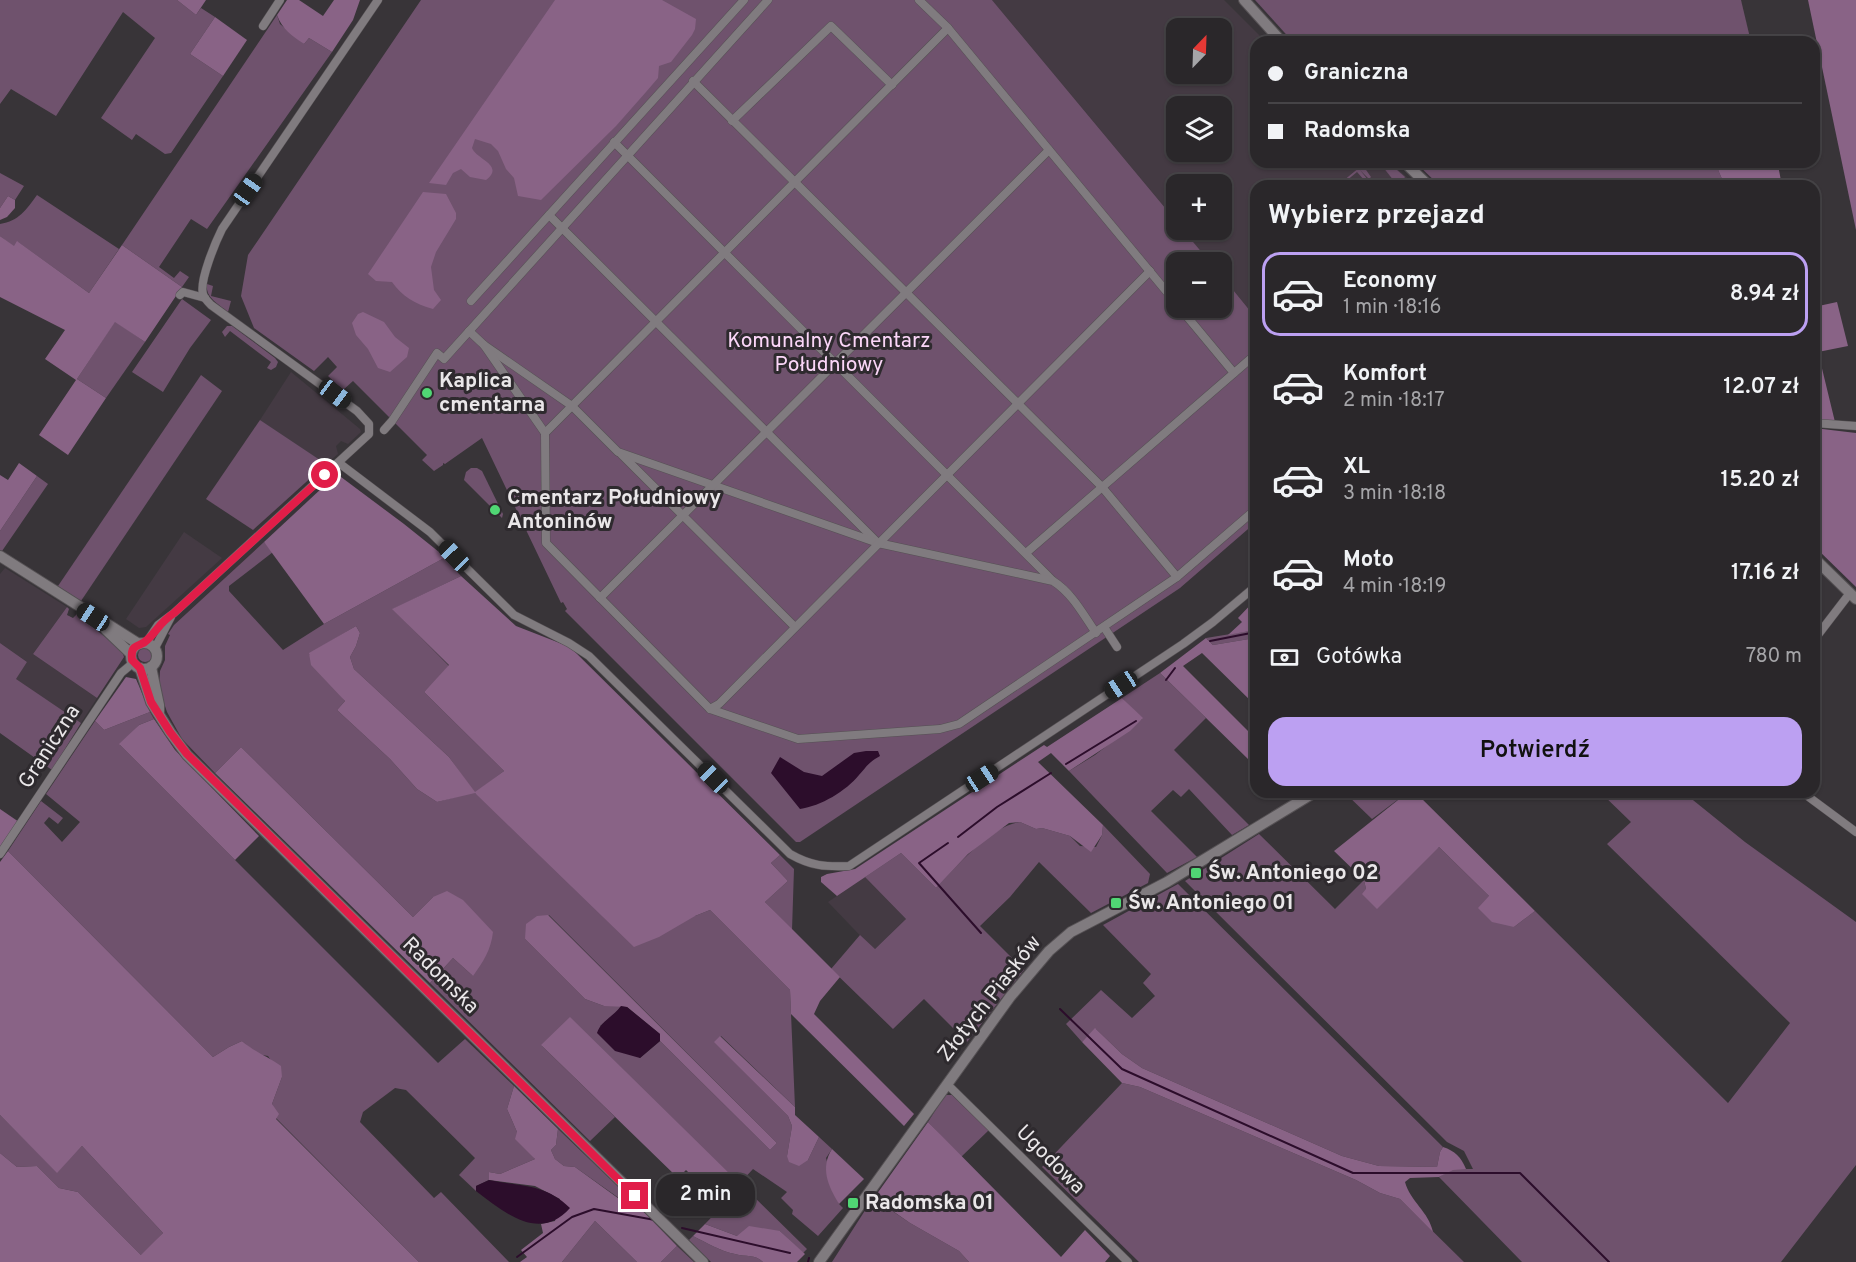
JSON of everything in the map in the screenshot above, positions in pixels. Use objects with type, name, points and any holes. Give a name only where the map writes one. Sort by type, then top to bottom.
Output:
[{"type":"street","points":[[263,26],[280,0]]},
{"type":"street","points":[[139,663],[134,648],[146,645],[174,613],[369,434],[369,424],[357,411],[211,306],[202,288],[213,247],[222,229],[378,0]]},
{"type":"street","points":[[471,301],[744,0]]},
{"type":"street","points":[[384,430],[437,353],[444,359],[768,0]]},
{"type":"street","points":[[919,0],[948,28],[1166,291]]},
{"type":"street","points":[[1245,0],[1277,36]]},
{"type":"street","points":[[732,121],[831,26],[892,85]]},
{"type":"street","points":[[545,433],[948,28]]},
{"type":"street","points":[[693,81],[1102,487],[1177,577]]},
{"type":"street","points":[[614,142],[1053,580],[1063,587],[1095,633]]},
{"type":"street","points":[[600,598],[715,486],[766,432],[1049,150]]},
{"type":"street","points":[[1410,168],[1423,180]]},
{"type":"street","points":[[549,215],[878,543]]},
{"type":"street","points":[[710,709],[719,704],[1150,271]]},
{"type":"street","points":[[180,295],[183,292],[205,298]]},
{"type":"street","points":[[1188,318],[1234,373]]},
{"type":"street","points":[[469,331],[484,345],[572,406],[795,627]]},
{"type":"street","points":[[484,345],[545,433],[546,543],[710,709],[798,739],[939,729],[959,724],[1177,577],[1250,514]]},
{"type":"street","points":[[1026,553],[1250,359]]},
{"type":"street","points":[[1820,423],[1856,426]]},
{"type":"street","points":[[618,452],[878,543],[1053,580]]},
{"type":"street","points":[[339,463],[430,532],[505,607],[530,624],[580,649],[599,664],[790,854],[802,861],[822,867],[849,866],[1183,644],[1250,591]]},
{"type":"street","points":[[1,559],[93,617],[146,645],[157,659],[139,663]]},
{"type":"street","points":[[1820,564],[1853,596],[1820,633]]},
{"type":"street","points":[[93,617],[139,663]]},
{"type":"street","points":[[1104,627],[1117,647]]},
{"type":"street","name":"Radomska","points":[[139,663],[159,705],[159,712],[170,732],[187,754],[703,1262]]},
{"type":"street","name":"Graniczna","points":[[0,854],[121,673],[139,663]]},
{"type":"street","name":"Złotych Piasków","points":[[819,1262],[1010,997],[1049,951],[1071,932],[1167,882],[1305,798]]},
{"type":"street","points":[[1810,798],[1856,832]]},
{"type":"street","name":"Ugodowa","points":[[948,1085],[1128,1262]]},
{"type":"shaded area","points":[[177,0],[206,0],[196,15]]},
{"type":"shaded area","points":[[287,0],[299,0],[323,16],[334,0],[360,0],[353,20],[332,52],[309,38],[304,44],[285,28],[277,15]]},
{"type":"shaded area","points":[[555,0],[662,0],[696,19],[695,29],[671,62],[659,66],[658,78],[616,126],[541,200],[518,196],[514,178],[506,169],[498,151],[491,144],[475,139],[472,148],[493,170],[486,180],[470,177],[461,169],[453,173],[446,185],[429,183]]},
{"type":"shaded area","points":[[992,0],[1224,0],[1260,36],[1250,36],[1250,168],[1396,168],[1410,180],[1250,180],[1250,311],[1232,289],[1232,252],[1202,252],[1191,240],[1232,240],[1232,174],[1166,174],[1166,209]]},
{"type":"shaded area","points":[[1808,0],[1856,0],[1856,230],[1820,58],[1820,36],[1816,36]]},
{"type":"shaded area","points":[[215,17],[247,40],[223,76],[190,54]]},
{"type":"shaded area","points":[[1717,168],[1779,168],[1781,180],[1722,180]]},
{"type":"shaded area","points":[[423,192],[446,194],[456,213],[456,219],[436,252],[431,267],[434,290],[441,300],[433,309],[410,299],[392,282],[376,281],[368,274]]},
{"type":"shaded area","points":[[8,196],[15,200],[15,208],[7,217],[0,220],[0,208]]},
{"type":"shaded area","points":[[0,236],[14,246],[17,241],[89,293],[122,245],[182,287],[145,342],[115,322],[77,379],[106,398],[68,455],[39,435],[76,380],[45,359],[65,330],[0,297]]},
{"type":"shaded area","points":[[1837,302],[1848,346],[1820,352],[1820,306]]},
{"type":"shaded area","points":[[363,312],[384,322],[395,337],[409,348],[407,357],[390,372],[378,368],[368,349],[356,335],[352,323],[358,314]]},
{"type":"shaded area","points":[[1820,360],[1835,422],[1820,421]]},
{"type":"shaded area","points":[[291,372],[360,429],[361,432],[348,444],[341,441],[336,446],[338,454],[326,464],[260,420]]},
{"type":"shaded area","points":[[1820,429],[1856,433],[1856,587],[1820,552]]},
{"type":"shaded area","points":[[19,463],[37,476],[0,531],[0,475],[8,480]]},
{"type":"shaded area","points":[[337,474],[404,524],[444,558],[324,624],[264,542]]},
{"type":"shaded area","points":[[184,532],[222,558],[146,627],[139,628],[126,619]]},
{"type":"shaded area","points":[[5,568],[67,607],[33,654],[97,698],[81,723],[15,679],[27,662],[0,643],[0,574]]},
{"type":"shaded area","points":[[461,576],[516,626],[570,647],[780,855],[771,863],[788,881],[765,902],[840,977],[820,1001],[814,1014],[914,1114],[904,1126],[791,1014],[790,990],[710,910],[659,937],[634,947],[475,793],[437,802],[417,789],[390,759],[337,710],[345,701],[311,665],[309,653],[356,626],[360,633],[350,657],[354,669],[449,757],[475,792],[504,771],[424,692],[449,665],[392,609]]},
{"type":"shaded area","points":[[1250,605],[1250,631],[1228,635],[1242,622],[1238,618]]},
{"type":"shaded area","points":[[1206,638],[1213,645],[1250,639],[1250,700],[1202,653],[1183,666],[1250,733],[1250,757],[1248,759],[1160,673]]},
{"type":"shaded area","points":[[126,677],[136,679],[150,712],[104,730],[95,721]]},
{"type":"shaded area","points":[[1122,698],[1143,718],[1130,731],[1069,771],[1051,753],[1038,762],[1103,825],[1102,835],[1091,852],[1070,836],[1042,828],[1036,829],[1020,822],[1009,823],[968,854],[936,888],[901,853],[837,896],[821,882],[821,877],[827,874],[855,869],[1044,745],[1047,747]]},
{"type":"shaded area","points":[[154,719],[175,750],[259,836],[235,860],[119,744],[139,725]]},
{"type":"shaded area","points":[[241,747],[413,917],[433,897],[447,891],[463,900],[493,932],[486,956],[473,976],[453,958],[430,983],[215,773]]},
{"type":"shaded area","points":[[878,751],[880,756],[870,762],[854,781],[840,792],[824,801],[800,809],[771,773],[780,757],[804,772],[822,776],[854,753]]},
{"type":"shaded area","points":[[1400,798],[1421,798],[1535,911],[1514,927],[1492,922],[1478,908],[1489,896],[1439,847],[1377,909],[1362,894],[1366,889],[1364,880],[1334,851]]},
{"type":"shaded area","points":[[0,809],[19,822],[0,850]]},
{"type":"shaded area","points":[[8,851],[213,1057],[242,1041],[281,1066],[282,1077],[272,1104],[279,1114],[276,1119],[419,1262],[0,1262],[0,1153],[17,1167],[37,1166],[59,1188],[78,1192],[141,1255],[163,1233],[82,1146],[57,1173],[0,1115],[0,862]]},
{"type":"shaded area","points":[[865,877],[906,919],[874,950],[828,902]]},
{"type":"shaded area","points":[[548,915],[777,1143],[770,1150],[660,1041],[660,1034],[627,1007],[604,1006],[585,999],[525,939],[526,924],[537,916]]},
{"type":"shaded area","points":[[621,1006],[627,1007],[660,1034],[660,1041],[640,1058],[615,1051],[597,1033],[601,1025]]},
{"type":"shaded area","points":[[570,1017],[736,1180],[724,1191],[730,1198],[723,1206],[686,1170],[678,1178],[541,1045]]},
{"type":"shaded area","points":[[1095,1028],[1122,1054],[1142,1068],[1342,1156],[1379,1166],[1437,1167],[1443,1147],[1457,1155],[1466,1169],[1453,1170],[1439,1177],[1410,1178],[1405,1182],[1407,1189],[1428,1218],[1433,1232],[1400,1199],[1380,1193],[1356,1180],[1140,1087],[1122,1083],[1082,1042]]},
{"type":"shaded area","points":[[720,1036],[795,1107],[795,1115],[819,1137],[808,1160],[799,1166],[789,1162],[787,1156],[792,1126],[788,1116],[714,1042]]},
{"type":"shaded area","points":[[514,1086],[558,1129],[556,1145],[551,1150],[555,1159],[564,1166],[575,1167],[622,1201],[634,1202],[677,1246],[661,1262],[637,1262],[595,1221],[562,1262],[520,1262],[527,1257],[521,1250],[543,1233],[541,1224],[555,1221],[560,1199],[535,1186],[489,1180],[489,1172],[500,1174],[535,1159],[515,1139],[517,1132],[507,1109]]},
{"type":"shaded area","points":[[928,1122],[1061,1257],[1085,1230],[1110,1256],[1105,1262],[969,1262],[959,1251],[910,1223],[874,1198]]},
{"type":"shaded area","points":[[832,1149],[864,1179],[839,1204],[826,1170],[828,1156]]},
{"type":"shaded area","points":[[489,1180],[542,1190],[570,1208],[558,1218],[546,1223],[534,1224],[522,1220],[510,1215],[476,1191],[476,1186]]},
{"type":"shaded area","points":[[705,1224],[737,1236],[749,1226],[780,1231],[805,1254],[797,1262],[763,1262],[754,1257],[729,1253],[693,1236]]},
{"type":"green space","points":[[0,0],[177,0],[196,15],[201,8],[215,17],[190,54],[223,76],[171,153],[165,154],[136,134],[132,140],[101,118],[155,38],[123,12],[56,116],[11,89],[0,104]]},
{"type":"green space","name":"Komunalny Cmentarz Południowy","points":[[421,0],[992,0],[1166,209],[1166,240],[1191,240],[1202,252],[1166,252],[1166,318],[1232,318],[1232,289],[1250,311],[1250,527],[1180,588],[800,842],[796,842],[565,611],[567,609],[563,602],[561,603],[482,438],[434,471],[422,460],[427,455],[353,381],[343,390],[328,376],[337,367],[328,357],[314,371],[254,328],[241,296],[248,255]]},
{"type":"green space","points":[[1255,0],[1741,0],[1750,36],[1288,36]]},
{"type":"green space","points":[[277,15],[280,24],[304,44],[309,38],[332,52],[207,229],[191,219],[159,267],[174,278],[180,271],[189,277],[182,287],[122,245]]},
{"type":"green space","points":[[1359,168],[1365,168],[1371,177],[1369,179],[1360,170],[1368,180],[1364,180],[1357,172],[1344,180]]},
{"type":"green space","points":[[1384,168],[1395,168],[1405,177],[1403,180],[1393,180]]},
{"type":"green space","points":[[1421,168],[1717,168],[1722,180],[1434,180]]},
{"type":"green space","points":[[0,173],[24,186],[15,200],[8,196],[0,208]]},
{"type":"green space","points":[[37,195],[119,249],[89,293],[18,242],[14,247],[0,236],[0,224],[17,217]]},
{"type":"green space","points":[[207,284],[213,286],[211,296],[231,301],[228,312],[210,297]]},
{"type":"green space","points":[[182,299],[211,320],[190,348],[163,392],[132,372]]},
{"type":"green space","points":[[115,321],[145,342],[106,398],[77,379]]},
{"type":"green space","points":[[227,326],[232,326],[275,358],[278,362],[276,367],[271,370],[267,368],[271,362],[230,331],[225,337],[222,332]]},
{"type":"green space","points":[[201,375],[222,391],[81,601],[58,586]]},
{"type":"green space","points":[[260,420],[326,464],[253,530],[206,499]]},
{"type":"green space","points":[[471,468],[482,471],[503,514],[502,518],[464,480],[466,472]]},
{"type":"green space","points":[[37,476],[48,484],[2,551],[0,550],[0,531]]},
{"type":"green space","points":[[264,542],[273,552],[229,586],[229,591],[283,650],[324,624],[444,558],[461,576],[393,609],[449,666],[424,692],[504,771],[475,793],[695,916],[710,910],[790,990],[795,1107],[721,1036],[715,1042],[788,1116],[792,1126],[787,1156],[808,1160],[819,1137],[832,1149],[826,1158],[839,1204],[843,1208],[818,1236],[792,1214],[793,1210],[781,1198],[787,1192],[753,1169],[740,1183],[807,1249],[803,1253],[780,1231],[737,1236],[705,1224],[730,1198],[724,1191],[736,1180],[541,1045],[615,1117],[590,1141],[430,983],[453,958],[473,976],[433,897],[413,917],[241,747],[215,773],[182,739],[167,712],[159,688],[160,671],[165,660],[165,646],[170,635],[168,634],[174,625]],"holes":[[[356,626],[360,633],[350,657],[354,669],[449,757],[474,792],[437,802],[417,789],[390,759],[337,710],[345,701],[309,654]],[[549,915],[777,1143],[770,1150],[660,1041],[640,1058],[600,1026],[621,1006],[604,1006],[585,999],[525,939]]]},
{"type":"green space","points":[[67,607],[69,609],[67,615],[73,618],[77,614],[122,651],[124,657],[97,698],[33,654]]},
{"type":"green space","points":[[1250,631],[1250,639],[1213,645],[1206,638]]},
{"type":"green space","points":[[0,643],[27,662],[16,679],[81,723],[52,770],[0,733]]},
{"type":"green space","points":[[145,648],[150,650],[152,655],[150,660],[145,662],[140,660],[138,655],[140,650]]},
{"type":"green space","points":[[1160,673],[1206,718],[1174,750],[1249,825],[1232,835],[1189,789],[1181,797],[1173,790],[1151,811],[1197,857],[1167,873],[1069,771],[1095,755],[1142,719],[1122,698]]},
{"type":"green space","points":[[150,712],[154,719],[139,725],[120,745],[438,1063],[465,1039],[514,1086],[507,1109],[517,1132],[535,1159],[500,1174],[489,1172],[489,1180],[476,1186],[476,1191],[459,1175],[475,1158],[406,1090],[395,1088],[363,1112],[360,1122],[434,1198],[441,1192],[509,1262],[419,1262],[276,1118],[272,1104],[282,1077],[268,1056],[257,1054],[242,1041],[213,1057],[8,851],[41,801],[63,818],[58,824],[49,817],[44,823],[62,842],[80,822],[46,794],[95,721],[104,730]]},
{"type":"green space","points":[[1350,798],[1400,798],[1372,819]]},
{"type":"green space","points":[[1606,798],[1690,798],[1745,842],[1856,922],[1856,1165],[1781,1262],[1522,1262],[1439,1177],[1453,1169],[1473,1169],[1464,1151],[1447,1142],[1185,881],[1259,834],[1335,909],[1364,880],[1366,889],[1439,847],[1489,896],[1514,927],[1535,911],[1728,1103],[1790,1023],[1607,844],[1631,822]]},
{"type":"green space","points":[[1020,822],[1036,829],[1042,828],[1070,836],[1080,846],[1096,847],[1102,835],[1103,825],[1150,874],[1148,883],[1091,913],[1039,862],[1010,897],[980,926],[1024,970],[967,1042],[924,999],[893,1029],[831,969],[860,935],[875,949],[906,919],[865,877],[901,853],[936,888],[986,839],[1009,825]]},
{"type":"green space","points":[[780,855],[794,869],[792,930],[765,902],[788,881],[771,863]]},
{"type":"green space","points":[[1178,884],[1443,1147],[1437,1167],[1379,1166],[1342,1156],[1142,1068],[1122,1054],[1096,1029],[1082,1042],[1066,1024],[1101,990],[1132,1018],[1155,996],[1143,983],[1151,974],[1103,925]]},
{"type":"green space","points":[[1122,1083],[1140,1087],[1356,1180],[1380,1193],[1400,1199],[1464,1262],[1139,1262],[1042,1167]]},
{"type":"green space","points":[[945,1095],[952,1095],[989,1130],[961,1157],[928,1122]]},
{"type":"green space","points":[[0,1115],[57,1172],[82,1146],[163,1233],[142,1256],[78,1192],[59,1188],[37,1166],[17,1167],[0,1153]]},
{"type":"green space","points":[[558,1129],[634,1202],[623,1201],[575,1167],[564,1166],[555,1159],[551,1150],[556,1145]]},
{"type":"green space","points":[[873,1198],[910,1223],[959,1251],[969,1262],[832,1262]]},
{"type":"green space","points":[[595,1221],[637,1262],[562,1262]]},
{"type":"green space","points":[[693,1236],[724,1251],[754,1257],[763,1262],[711,1262],[689,1240]]},
{"type":"green space","points":[[677,1246],[694,1262],[661,1262]]},
{"type":"waterway","points":[[1210,641],[1250,633]]},
{"type":"waterway","points":[[1166,680],[1175,668]]},
{"type":"waterway","points":[[1066,764],[1136,721]]},
{"type":"waterway","points":[[958,837],[997,807],[1051,773]]},
{"type":"waterway","points":[[948,843],[919,863],[981,933]]},
{"type":"waterway","points":[[1060,1009],[1122,1069],[1353,1173],[1520,1173],[1609,1262]]},
{"type":"waterway","points":[[517,1257],[572,1217],[594,1209],[655,1220]]},
{"type":"waterway","points":[[682,1228],[790,1253]]},
{"type":"waterway","points":[[808,1262],[809,1258]]},
{"type":"place","name":"Kaplica cmentarna","points":[[427,393]]},
{"type":"place","name":"Cmentarz Południowy Antoninów","points":[[495,510]]},
{"type":"place","name":"Św. Antoniego 02","points":[[1196,873]]},
{"type":"place","name":"Św. Antoniego 01","points":[[1116,903]]},
{"type":"place","name":"Radomska 01","points":[[853,1203]]},
{"type":"route","points":[[325,475],[174,613],[162,621],[146,643],[136,645],[132,651],[133,663],[140,668],[148,697],[187,754],[635,1196]]}]
